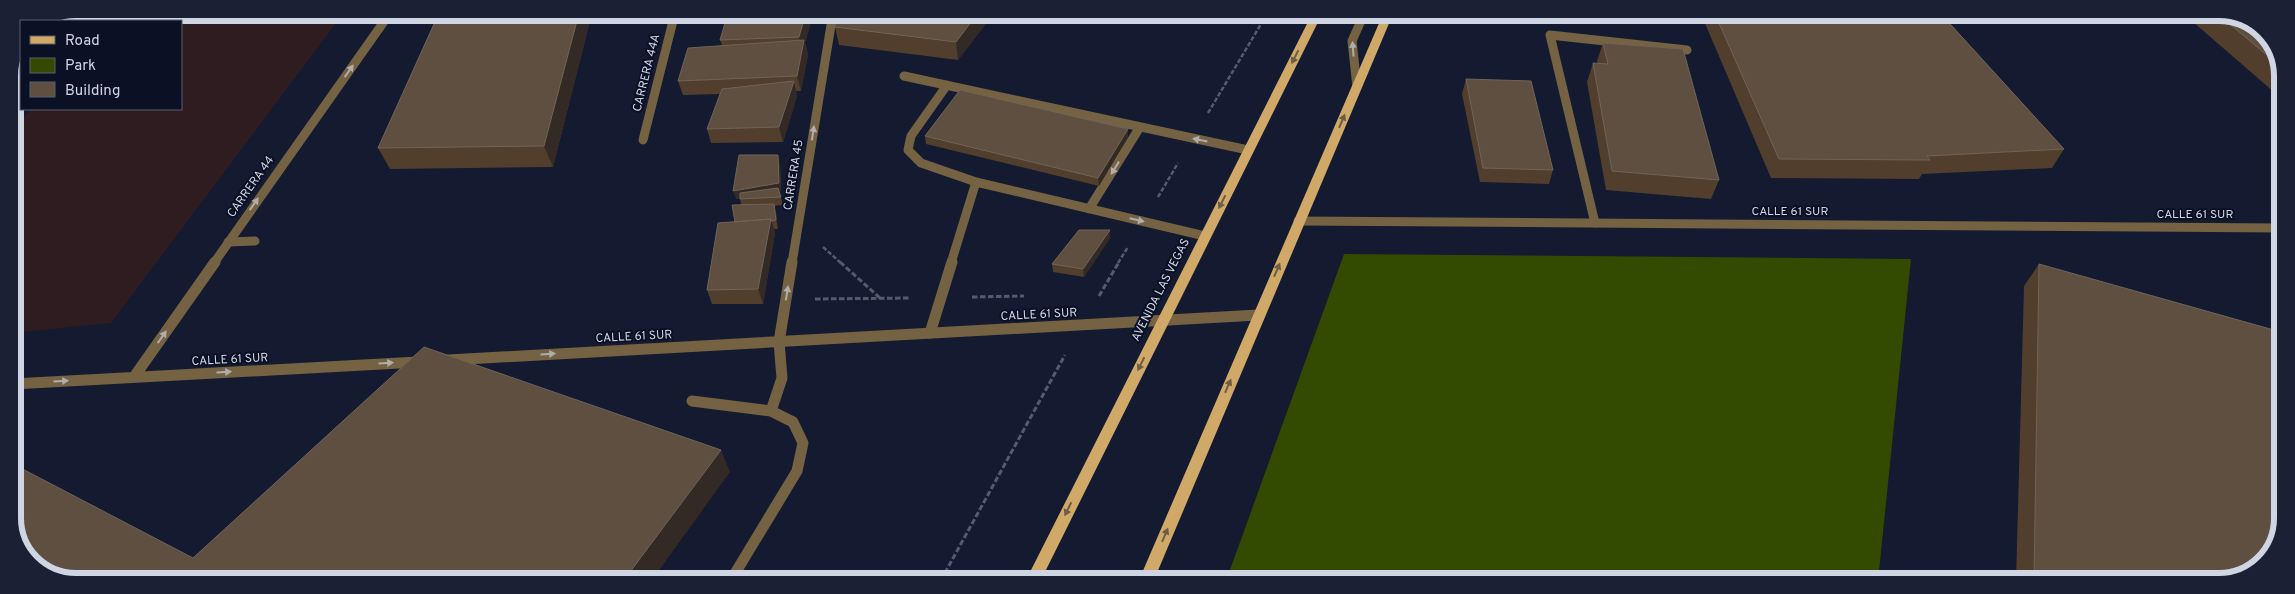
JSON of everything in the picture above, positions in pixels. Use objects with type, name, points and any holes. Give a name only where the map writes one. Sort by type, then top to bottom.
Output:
[{"type":"main road","name":"AVENIDA LAS VEGAS","points":[[1036,573],[1313,21]]},
{"type":"main road","points":[[1149,573],[1385,21]]},
{"type":"street","name":"CARRERA 44","points":[[134,377],[384,21]]},
{"type":"street","name":"CARRERA 44A","points":[[643,140],[673,21]]},
{"type":"street","name":"CARRERA 45","points":[[770,411],[782,378],[779,342],[832,21]]},
{"type":"street","points":[[1357,86],[1352,41],[1361,21]]},
{"type":"street","points":[[1595,223],[1550,35],[1687,50]]},
{"type":"street","points":[[904,76],[1248,150]]},
{"type":"street","points":[[947,85],[911,136],[908,150],[921,163],[976,182],[1205,236]]},
{"type":"street","points":[[1090,209],[1140,127]]},
{"type":"street","points":[[930,333],[976,182]]},
{"type":"street","name":"CALLE 61 SUR","points":[[1298,221],[2274,228]]},
{"type":"street","points":[[228,242],[255,241]]},
{"type":"street","name":"CALLE 61 SUR","points":[[21,384],[1258,315]]},
{"type":"street","points":[[692,401],[770,411],[793,422],[802,443],[797,471],[734,573]]},
{"type":"path","points":[[945,573],[1082,325],[1263,21]]},
{"type":"path","points":[[798,225],[880,298]]},
{"type":"shaded area","points":[[182,21],[338,21],[111,323],[21,332],[21,119],[31,110],[182,110]]},
{"type":"green space","points":[[1344,254],[1911,259],[1879,573],[1229,573]]},
{"type":"building","points":[[435,21],[577,21],[544,146],[378,148]]},
{"type":"building","points":[[726,21],[804,21],[799,37],[720,40]]},
{"type":"building","points":[[836,21],[972,21],[956,42],[835,27]]},
{"type":"building","points":[[1718,21],[1947,21],[2064,149],[1927,156],[1930,160],[1779,159]]},
{"type":"building","points":[[2227,22],[2236,24],[2252,33],[2260,40],[2271,58]]},
{"type":"building","points":[[804,40],[797,76],[678,81],[688,48]]},
{"type":"building","points":[[1603,43],[1683,49],[1719,180],[1612,171],[1593,63],[1608,64]]},
{"type":"building","points":[[1466,79],[1531,81],[1553,170],[1483,168]]},
{"type":"building","points":[[794,81],[779,127],[707,129],[722,89]]},
{"type":"building","points":[[960,90],[1128,129],[1098,178],[925,136]]},
{"type":"building","points":[[739,155],[778,155],[779,183],[733,191]]},
{"type":"building","points":[[778,188],[781,197],[740,199],[740,193]]},
{"type":"building","points":[[774,204],[776,220],[735,222],[732,205]]},
{"type":"building","points":[[771,219],[758,289],[707,290],[718,223]]},
{"type":"building","points":[[1079,230],[1110,230],[1083,269],[1052,264]]},
{"type":"building","points":[[2039,264],[2274,330],[2274,518],[2270,539],[2260,554],[2236,570],[2219,573],[2034,573]]},
{"type":"building","points":[[424,347],[721,450],[629,573],[66,572],[40,559],[25,539],[21,521],[21,468],[193,558]]}]
